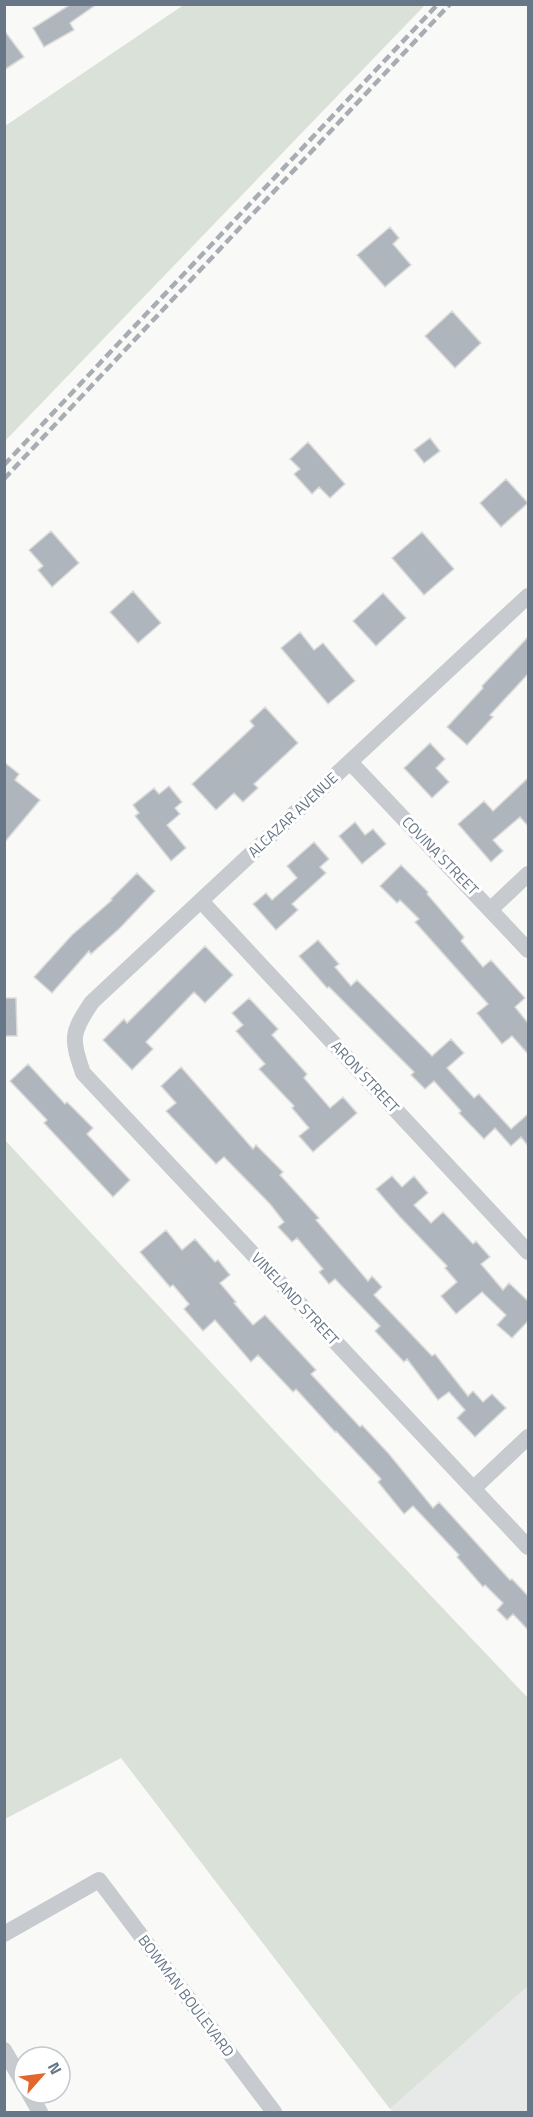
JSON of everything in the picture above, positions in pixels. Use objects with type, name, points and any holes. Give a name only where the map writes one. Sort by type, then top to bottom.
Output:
[{"type":"street","name":"ALCAZAR AVENUE","points":[[73,1044],[78,1021],[92,1002],[528,596]]},
{"type":"street","name":"COVINA STREET","points":[[350,762],[528,950]]},
{"type":"street","points":[[491,909],[528,874]]},
{"type":"street","name":"ARON STREET","points":[[201,901],[528,1252]]},
{"type":"street","name":"VINELAND STREET","points":[[73,1044],[83,1073],[528,1547]]},
{"type":"street","points":[[474,1488],[528,1437]]},
{"type":"street","name":"BOWMAN BOULEVARD","points":[[4,1934],[99,1880],[274,2112]]},
{"type":"street","points":[[4,2050],[12,2064]]},
{"type":"shaded area","points":[[185,4],[425,5],[5,441],[5,126]]},
{"type":"shaded area","points":[[4,1139],[283,1440],[528,1698],[528,1986],[390,2109],[121,1758],[5,1819]]},
{"type":"shaded area","points":[[528,1986],[528,2112],[393,2112],[390,2109]]},
{"type":"building","points":[[71,4],[97,4],[70,23],[74,30],[44,47],[33,28]]},
{"type":"building","points":[[4,30],[24,57],[4,70]]},
{"type":"building","points":[[390,227],[399,238],[393,244],[411,265],[385,287],[357,255]]},
{"type":"building","points":[[452,311],[481,343],[455,368],[425,336]]},
{"type":"building","points":[[430,438],[440,451],[424,463],[414,450]]},
{"type":"building","points":[[308,442],[345,484],[330,498],[319,487],[312,494],[294,474],[300,469],[290,459]]},
{"type":"building","points":[[506,479],[528,503],[501,527],[480,503]]},
{"type":"building","points":[[51,531],[79,563],[52,587],[38,570],[43,566],[29,550]]},
{"type":"building","points":[[422,532],[454,569],[424,595],[392,558]]},
{"type":"building","points":[[133,591],[161,623],[138,643],[110,612]]},
{"type":"building","points":[[383,593],[406,618],[376,646],[353,621]]},
{"type":"building","points":[[300,632],[314,650],[323,643],[355,681],[328,704],[281,648]]},
{"type":"building","points":[[528,637],[528,674],[490,715],[493,717],[467,745],[447,727]]},
{"type":"building","points":[[265,707],[298,743],[254,784],[258,788],[243,802],[234,793],[216,810],[192,784],[254,726],[250,721]]},
{"type":"building","points":[[430,743],[445,759],[436,768],[449,782],[432,798],[404,768]]},
{"type":"building","points":[[4,762],[19,774],[15,780],[40,800],[4,843]]},
{"type":"building","points":[[528,778],[528,826],[520,817],[493,840],[503,851],[491,862],[458,824],[484,801],[493,811]]},
{"type":"building","points":[[169,786],[182,802],[175,808],[180,814],[167,825],[186,848],[171,861],[135,816],[139,813],[133,805],[154,788],[159,794]]},
{"type":"building","points":[[355,822],[365,835],[373,829],[386,844],[362,864],[339,836]]},
{"type":"building","points":[[314,842],[329,859],[320,867],[326,873],[292,904],[298,910],[276,930],[253,904],[266,893],[272,900],[297,878],[287,866]]},
{"type":"building","points":[[401,865],[428,892],[427,894],[464,937],[461,941],[483,967],[491,960],[525,998],[515,1007],[528,1023],[528,1054],[512,1036],[502,1044],[477,1013],[488,1004],[415,922],[419,919],[400,900],[397,903],[380,886]]},
{"type":"building","points":[[137,873],[155,891],[120,928],[91,954],[89,951],[52,993],[34,977],[72,935],[112,900]]},
{"type":"building","points":[[318,940],[339,964],[335,967],[351,986],[357,980],[432,1056],[451,1039],[464,1053],[447,1068],[474,1098],[479,1094],[511,1129],[528,1114],[528,1146],[521,1137],[511,1146],[495,1128],[484,1139],[459,1113],[461,1111],[434,1081],[425,1089],[411,1075],[414,1072],[329,987],[327,988],[299,956]]},
{"type":"building","points":[[205,946],[233,975],[205,1003],[194,992],[146,1042],[153,1049],[132,1070],[103,1040],[124,1019],[127,1023]]},
{"type":"building","points":[[4,998],[16,998],[17,1036],[4,1036]]},
{"type":"building","points":[[249,998],[278,1029],[272,1035],[307,1074],[304,1078],[330,1108],[343,1097],[357,1113],[313,1152],[299,1136],[309,1128],[292,1108],[294,1106],[259,1069],[265,1064],[236,1031],[243,1025],[232,1013]]},
{"type":"building","points":[[28,1064],[65,1104],[67,1102],[93,1128],[87,1134],[130,1180],[113,1197],[44,1123],[47,1120],[10,1081]]},
{"type":"building","points":[[181,1067],[253,1149],[256,1145],[283,1172],[280,1175],[319,1218],[316,1220],[368,1281],[372,1276],[382,1287],[374,1295],[432,1356],[435,1354],[468,1396],[473,1391],[483,1402],[492,1394],[506,1408],[475,1437],[457,1418],[465,1410],[449,1392],[438,1400],[407,1359],[404,1362],[375,1331],[380,1326],[335,1279],[329,1284],[319,1272],[323,1269],[297,1238],[292,1242],[278,1227],[284,1222],[270,1204],[224,1157],[216,1164],[166,1111],[176,1103],[161,1086]]},
{"type":"building","points":[[392,1176],[402,1187],[414,1176],[428,1193],[414,1205],[431,1223],[443,1212],[473,1244],[476,1241],[490,1257],[481,1264],[503,1290],[509,1283],[528,1301],[528,1321],[512,1338],[497,1325],[506,1315],[482,1292],[456,1314],[441,1296],[457,1282],[445,1268],[447,1266],[376,1189]]},
{"type":"building","points":[[166,1230],[182,1250],[195,1239],[215,1262],[218,1260],[230,1275],[220,1283],[253,1325],[265,1315],[316,1370],[311,1374],[360,1427],[362,1425],[389,1454],[433,1508],[439,1502],[510,1580],[512,1579],[528,1596],[528,1630],[513,1614],[507,1620],[497,1610],[503,1603],[485,1585],[483,1587],[457,1557],[459,1555],[413,1506],[404,1514],[378,1482],[381,1479],[296,1389],[293,1392],[258,1355],[251,1362],[215,1320],[203,1331],[184,1309],[189,1304],[173,1285],[170,1287],[140,1252]]},
{"type":"railway","points":[[4,465],[438,4]]},
{"type":"railway","points":[[4,479],[450,4]]}]
